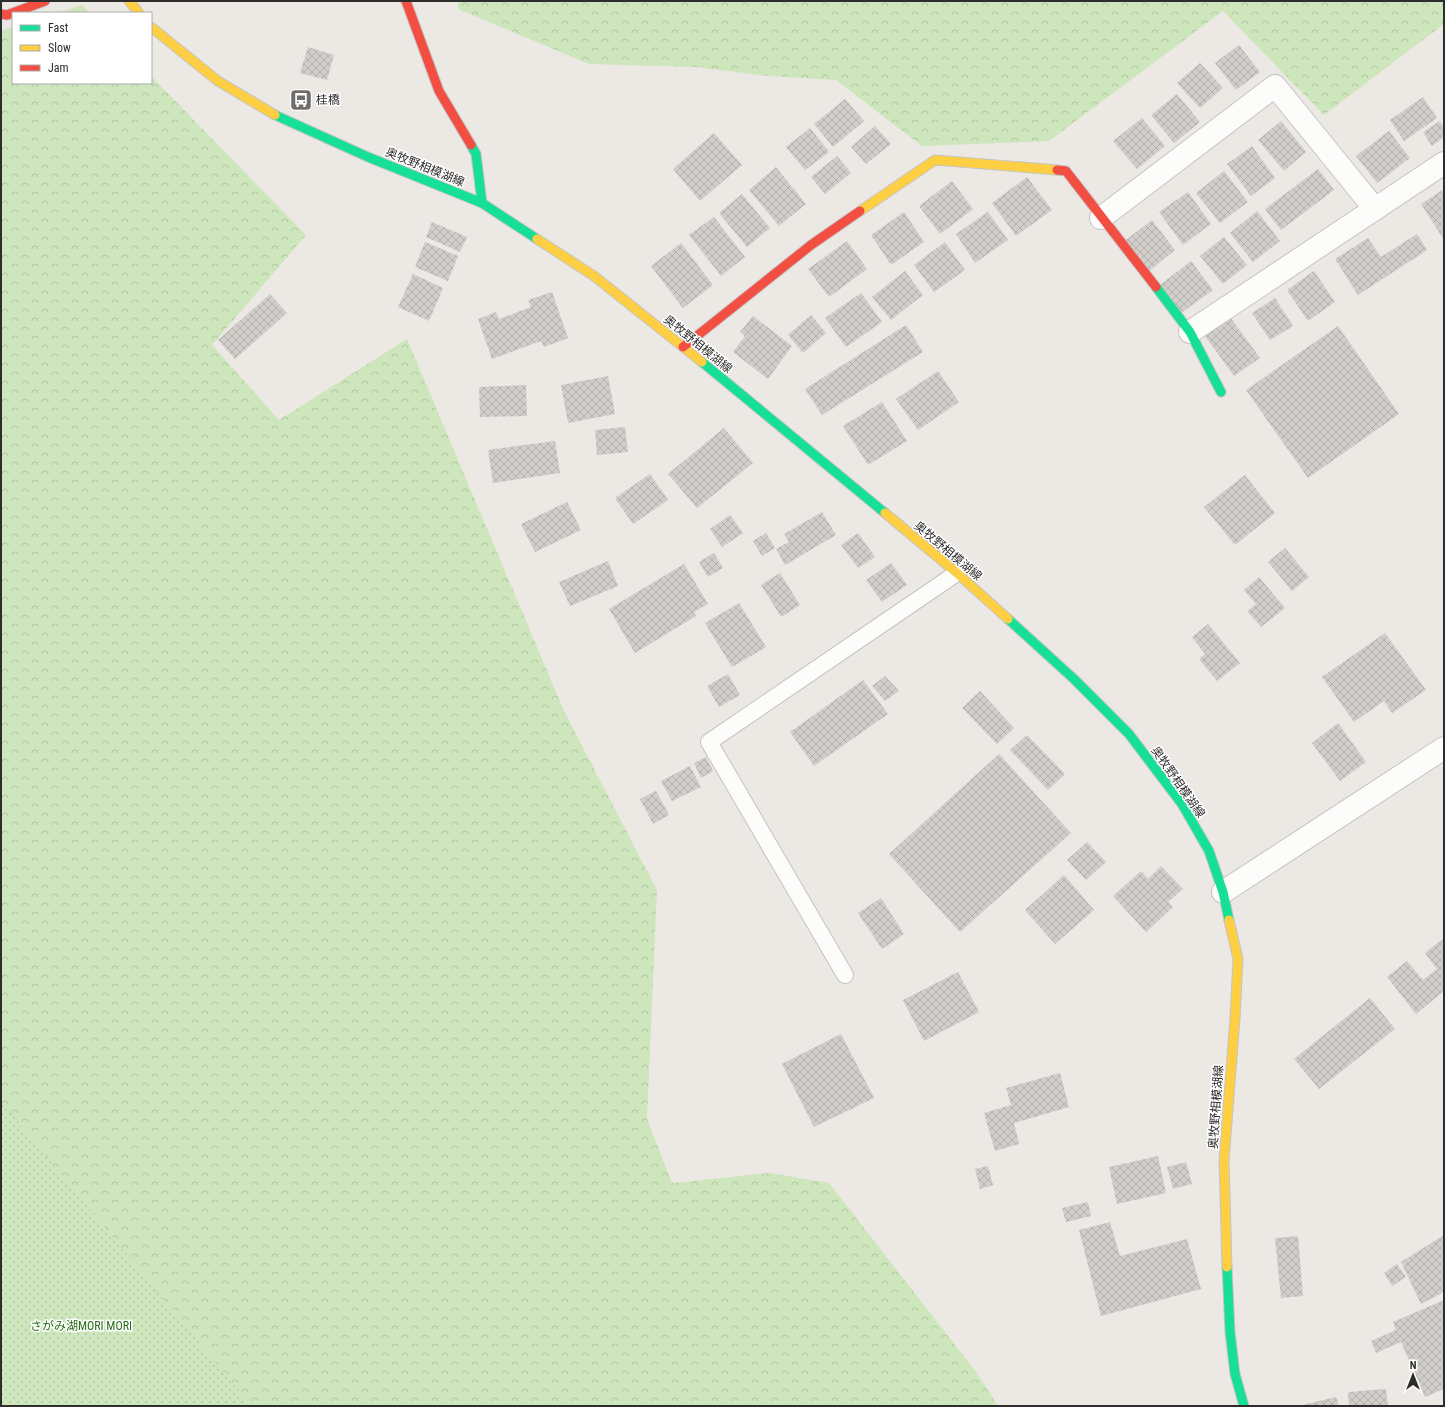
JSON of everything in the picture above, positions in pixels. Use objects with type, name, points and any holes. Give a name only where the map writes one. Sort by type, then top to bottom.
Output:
[{"type":"main road","points":[[15,12],[46,1]]},
{"type":"main road","points":[[129,1],[138,12]]},
{"type":"main road","points":[[406,1],[439,91],[476,154],[482,203]]},
{"type":"main road","points":[[1,14],[7,15],[12,13]]},
{"type":"main road","name":"奥牧野相模湖線","points":[[152,28],[218,81],[276,115],[368,157],[482,203],[594,276],[683,347],[957,573],[1074,679],[1128,734],[1182,804],[1209,851],[1223,892],[1238,959],[1224,1160],[1227,1293],[1230,1332],[1235,1374],[1244,1406]]},
{"type":"main road","points":[[683,347],[812,245],[935,160],[1066,172],[1190,332],[1222,392]]},
{"type":"street","points":[[1101,218],[1275,86],[1375,209]]},
{"type":"street","points":[[1190,332],[1444,163]]},
{"type":"street","points":[[1223,892],[1444,748]]},
{"type":"lane","points":[[845,975],[709,742],[957,573]]},
{"type":"green space","points":[[458,1],[1444,1],[1444,24],[1324,115],[1223,11],[1049,141],[922,146],[836,80],[768,76],[696,67],[589,64],[458,9]]},
{"type":"green space","points":[[82,5],[88,12],[60,12]]},
{"type":"green space","points":[[12,27],[12,84],[152,84],[152,77],[306,235],[212,345],[279,420],[407,339],[564,711],[657,890],[647,1119],[672,1183],[770,1173],[829,1183],[977,1373],[998,1406],[1,1406],[1,31]]},
{"type":"green space","name":"さがみ湖MORI MORI","points":[[1,1101],[251,1406],[1,1406]]},
{"type":"building","points":[[1239,45],[1260,72],[1236,90],[1215,63]]},
{"type":"building","points":[[308,47],[334,55],[327,80],[300,73]]},
{"type":"building","points":[[1200,63],[1223,88],[1200,108],[1177,83]]},
{"type":"building","points":[[1177,94],[1200,122],[1174,143],[1151,115]]},
{"type":"building","points":[[1423,97],[1437,118],[1404,141],[1390,120]]},
{"type":"building","points":[[845,99],[864,121],[833,147],[814,124]]},
{"type":"building","points":[[1142,118],[1165,146],[1137,169],[1113,141]]},
{"type":"building","points":[[1281,121],[1306,152],[1284,171],[1258,140]]},
{"type":"building","points":[[1440,121],[1444,128],[1444,137],[1432,146],[1423,132]]},
{"type":"building","points":[[875,126],[891,144],[866,164],[851,147]]},
{"type":"building","points":[[810,128],[829,152],[805,170],[786,147]]},
{"type":"building","points":[[1389,131],[1410,158],[1377,183],[1356,156]]},
{"type":"building","points":[[714,133],[742,165],[700,201],[673,169]]},
{"type":"building","points":[[1252,146],[1275,178],[1251,196],[1227,164]]},
{"type":"building","points":[[837,156],[851,173],[825,194],[811,177]]},
{"type":"building","points":[[776,167],[806,204],[779,226],[749,190]]},
{"type":"building","points":[[1318,169],[1334,190],[1281,230],[1265,209]]},
{"type":"building","points":[[1224,171],[1248,202],[1220,223],[1196,193]]},
{"type":"building","points":[[1027,177],[1052,210],[1016,236],[992,203]]},
{"type":"building","points":[[952,181],[973,209],[940,234],[919,206]]},
{"type":"building","points":[[1444,189],[1444,240],[1421,204]]},
{"type":"building","points":[[1188,192],[1211,224],[1183,245],[1159,212]]},
{"type":"building","points":[[742,194],[770,228],[747,247],[719,213]]},
{"type":"building","points":[[1257,211],[1280,241],[1253,262],[1230,233]]},
{"type":"building","points":[[904,212],[924,242],[891,265],[871,235]]},
{"type":"building","points":[[988,212],[1008,240],[975,263],[956,234]]},
{"type":"building","points":[[714,217],[745,257],[721,276],[689,235]]},
{"type":"building","points":[[1152,220],[1175,250],[1148,272],[1123,242]]},
{"type":"building","points":[[432,222],[467,237],[460,252],[426,237]]},
{"type":"building","points":[[1417,234],[1427,250],[1358,295],[1335,259],[1368,238],[1381,257]]},
{"type":"building","points":[[1224,237],[1247,265],[1223,284],[1200,256]]},
{"type":"building","points":[[847,241],[867,269],[829,297],[808,269]]},
{"type":"building","points":[[425,242],[458,256],[448,281],[415,267]]},
{"type":"building","points":[[945,242],[965,270],[934,292],[914,265]]},
{"type":"building","points":[[681,243],[713,285],[683,308],[651,266]]},
{"type":"building","points":[[1191,261],[1213,290],[1181,313],[1160,285]]},
{"type":"building","points":[[905,271],[923,295],[891,320],[872,297]]},
{"type":"building","points":[[1314,271],[1335,302],[1308,321],[1287,290]]},
{"type":"building","points":[[413,274],[443,288],[429,321],[398,307]]},
{"type":"building","points":[[552,292],[568,338],[544,347],[541,341],[492,359],[478,319],[496,312],[499,319],[531,307],[528,300]]},
{"type":"building","points":[[861,293],[882,322],[846,347],[825,318]]},
{"type":"building","points":[[270,294],[287,313],[235,359],[218,340]]},
{"type":"building","points":[[1275,298],[1293,326],[1270,340],[1252,313]]},
{"type":"building","points":[[811,315],[826,333],[803,353],[788,335]]},
{"type":"building","points":[[753,316],[792,346],[768,379],[733,352],[745,336],[740,332]]},
{"type":"building","points":[[1230,317],[1260,358],[1234,376],[1205,336]]},
{"type":"building","points":[[906,325],[923,352],[822,415],[805,389]]},
{"type":"building","points":[[1338,326],[1399,414],[1308,478],[1246,390]]},
{"type":"building","points":[[938,371],[959,402],[918,430],[896,399]]},
{"type":"building","points":[[608,376],[615,414],[568,423],[561,385]]},
{"type":"building","points":[[526,385],[527,416],[480,417],[479,387]]},
{"type":"building","points":[[882,402],[907,441],[868,465],[843,426]]},
{"type":"building","points":[[625,427],[628,452],[597,455],[595,430]]},
{"type":"building","points":[[724,428],[753,463],[697,508],[668,474]]},
{"type":"building","points":[[555,441],[560,473],[493,483],[488,450]]},
{"type":"building","points":[[650,474],[668,500],[633,524],[615,498]]},
{"type":"building","points":[[1245,475],[1275,513],[1235,545],[1204,507]]},
{"type":"building","points":[[567,502],[581,530],[535,552],[521,524]]},
{"type":"building","points":[[822,512],[836,535],[785,565],[776,549],[789,542],[784,534]]},
{"type":"building","points":[[730,515],[743,533],[722,547],[710,529]]},
{"type":"building","points":[[766,533],[775,548],[762,556],[753,541]]},
{"type":"building","points":[[858,533],[875,557],[858,568],[841,545]]},
{"type":"building","points":[[1285,548],[1309,577],[1292,591],[1268,562]]},
{"type":"building","points":[[714,553],[723,568],[708,577],[699,562]]},
{"type":"building","points":[[608,561],[618,586],[570,606],[559,582]]},
{"type":"building","points":[[891,563],[907,585],[882,602],[866,580]]},
{"type":"building","points":[[684,564],[708,604],[694,612],[696,616],[635,653],[609,609]]},
{"type":"building","points":[[780,573],[800,605],[781,617],[761,585]]},
{"type":"building","points":[[1259,577],[1285,608],[1261,627],[1247,611],[1256,604],[1244,590]]},
{"type":"building","points":[[739,603],[766,647],[732,667],[705,623]]},
{"type":"building","points":[[1208,624],[1240,663],[1217,681],[1199,659],[1205,654],[1192,637]]},
{"type":"building","points":[[1385,633],[1426,690],[1392,713],[1384,701],[1354,722],[1322,677]]},
{"type":"building","points":[[728,674],[740,695],[719,707],[707,686]]},
{"type":"building","points":[[885,676],[899,691],[885,701],[872,686]]},
{"type":"building","points":[[863,680],[888,714],[814,766],[790,732]]},
{"type":"building","points":[[980,691],[1014,728],[997,744],[962,708]]},
{"type":"building","points":[[1338,723],[1366,762],[1340,781],[1312,743]]},
{"type":"building","points":[[1027,735],[1065,774],[1048,790],[1010,750]]},
{"type":"building","points":[[999,754],[1071,833],[960,932],[889,854]]},
{"type":"building","points":[[706,757],[713,771],[701,778],[694,763]]},
{"type":"building","points":[[690,766],[701,787],[672,801],[661,781]]},
{"type":"building","points":[[656,791],[669,815],[653,824],[640,799]]},
{"type":"building","points":[[1087,842],[1106,862],[1086,880],[1067,860]]},
{"type":"building","points":[[1161,866],[1183,889],[1168,902],[1173,907],[1146,932],[1113,896],[1141,871],[1148,879]]},
{"type":"building","points":[[1064,875],[1094,910],[1055,944],[1025,910]]},
{"type":"building","points":[[881,898],[904,934],[882,949],[858,913]]},
{"type":"building","points":[[1444,938],[1444,991],[1416,1014],[1387,977],[1407,961],[1423,980],[1437,969],[1425,953]]},
{"type":"building","points":[[958,972],[979,1012],[924,1041],[903,1000]]},
{"type":"building","points":[[1370,998],[1395,1029],[1319,1089],[1294,1059]]},
{"type":"building","points":[[841,1034],[874,1098],[814,1127],[782,1064]]},
{"type":"building","points":[[1060,1073],[1069,1107],[1014,1123],[1019,1144],[995,1151],[984,1113],[1011,1105],[1006,1088]]},
{"type":"building","points":[[1158,1156],[1166,1193],[1117,1204],[1109,1167]]},
{"type":"building","points":[[1186,1162],[1192,1184],[1173,1189],[1167,1167]]},
{"type":"building","points":[[988,1166],[993,1185],[980,1189],[975,1169]]},
{"type":"building","points":[[1088,1202],[1091,1216],[1066,1222],[1062,1208]]},
{"type":"building","points":[[1110,1222],[1120,1256],[1187,1239],[1201,1289],[1101,1316],[1079,1230]]},
{"type":"building","points":[[1444,1235],[1444,1292],[1421,1304],[1401,1262]]},
{"type":"building","points":[[1298,1236],[1303,1296],[1281,1298],[1275,1238]]},
{"type":"building","points":[[1397,1264],[1406,1277],[1392,1286],[1384,1273]]},
{"type":"building","points":[[1444,1300],[1444,1389],[1425,1397],[1401,1342],[1376,1353],[1371,1341],[1396,1330],[1393,1322]]},
{"type":"building","points":[[1386,1389],[1388,1406],[1349,1406],[1348,1392]]},
{"type":"building","points":[[1336,1397],[1339,1406],[1302,1406],[1302,1405]]},
{"type":"traffic: fast","points":[[275,115],[368,157],[482,203],[537,239]]},
{"type":"traffic: fast","points":[[471,145],[476,154],[482,203]]},
{"type":"traffic: fast","points":[[1156,287],[1190,332],[1221,392]]},
{"type":"traffic: fast","points":[[702,362],[885,513]]},
{"type":"traffic: fast","points":[[1008,619],[1074,679],[1129,734],[1182,804],[1209,851],[1223,892],[1229,920]]},
{"type":"traffic: fast","points":[[1227,1267],[1230,1332],[1235,1374],[1244,1406]]},
{"type":"traffic: slow","points":[[129,1],[138,12]]},
{"type":"traffic: slow","points":[[152,28],[218,81],[275,115]]},
{"type":"traffic: slow","points":[[860,211],[935,160],[1057,170]]},
{"type":"traffic: slow","points":[[537,239],[594,276],[702,362]]},
{"type":"traffic: slow","points":[[885,513],[957,573],[1008,619]]},
{"type":"traffic: slow","points":[[1227,1267],[1224,1160],[1238,959],[1229,920]]},
{"type":"traffic: jam","points":[[15,12],[45,1]]},
{"type":"traffic: jam","points":[[406,1],[439,91],[471,145]]},
{"type":"traffic: jam","points":[[1,14],[7,15],[12,13]]},
{"type":"traffic: jam","points":[[1057,170],[1066,171],[1156,287]]},
{"type":"traffic: jam","points":[[683,347],[811,245],[860,211]]},
{"type":"place","name":"桂橋","points":[[301,100]]}]
